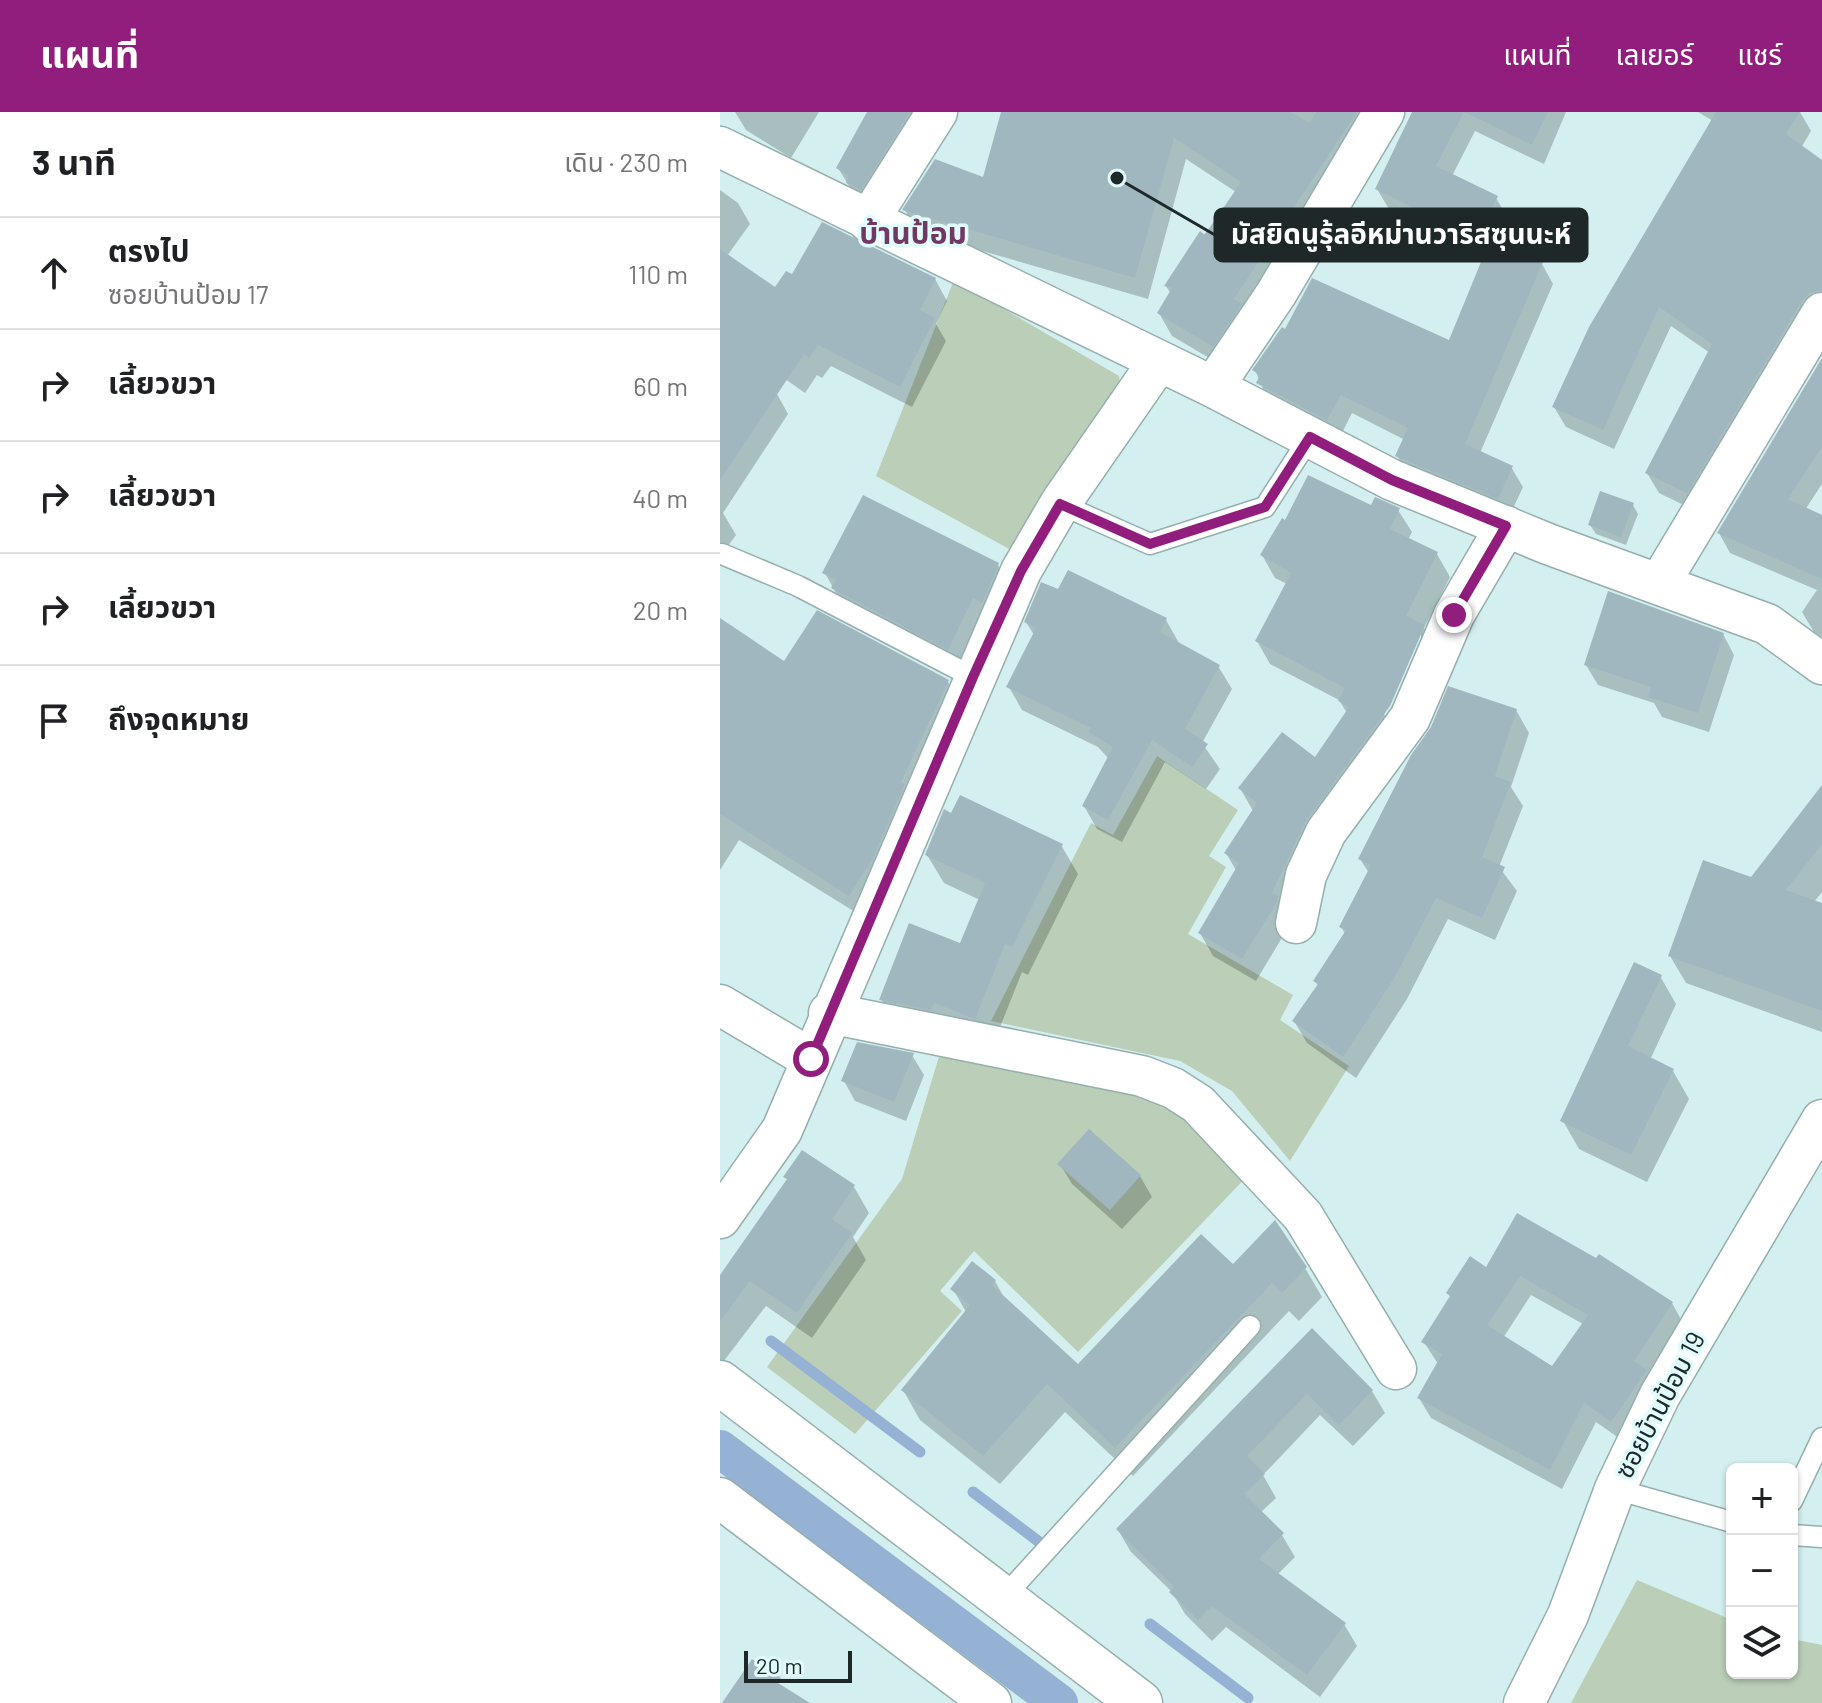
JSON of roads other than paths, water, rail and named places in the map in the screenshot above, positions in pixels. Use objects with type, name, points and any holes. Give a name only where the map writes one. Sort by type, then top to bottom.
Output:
[{"type":"main road","points":[[720,1383],[1140,1703]]},
{"type":"street","points":[[868,221],[937,112]]},
{"type":"street","points":[[1213,387],[1276,294],[1384,112]]},
{"type":"street","points":[[720,147],[1213,387],[1392,480],[1767,624],[1822,664]]},
{"type":"street","points":[[1659,584],[1822,313]]},
{"type":"street","points":[[720,1218],[782,1130],[829,1013],[1021,571],[1060,504],[1159,361]]},
{"type":"street","points":[[1296,923],[1306,875],[1326,832],[1410,718],[1454,615],[1506,526]]},
{"type":"street","points":[[720,1005],[811,1059]]},
{"type":"street","points":[[829,1013],[1142,1076],[1173,1088],[1198,1104],[1303,1216],[1396,1369]]},
{"type":"street","name":"ซอยบ้านป้อม 19","points":[[1524,1703],[1568,1615],[1615,1489],[1660,1395],[1822,1120]]},
{"type":"street","points":[[720,1498],[991,1703]]},
{"type":"lane","points":[[1060,504],[1150,544],[1265,507],[1310,437]]},
{"type":"lane","points":[[722,554],[798,586],[973,677]]},
{"type":"lane","points":[[1002,1599],[1250,1326]]},
{"type":"lane","points":[[1798,1488],[1822,1438]]},
{"type":"lane","points":[[1615,1489],[1726,1520]]},
{"type":"lane","points":[[1798,1535],[1822,1537]]},
{"type":"waterway","points":[[771,1341],[920,1452]]},
{"type":"waterway","points":[[720,1449],[1059,1703]]},
{"type":"waterway","points":[[973,1492],[1038,1541]]},
{"type":"waterway","points":[[1150,1624],[1248,1698]]},
{"type":"place","name":"มัสยิดนูรุ้ลอีหม่านวาริสซุนนะห์","points":[[1117,178]]},
{"type":"district","name":"บ้านป้อม","points":[[913,234]]}]
